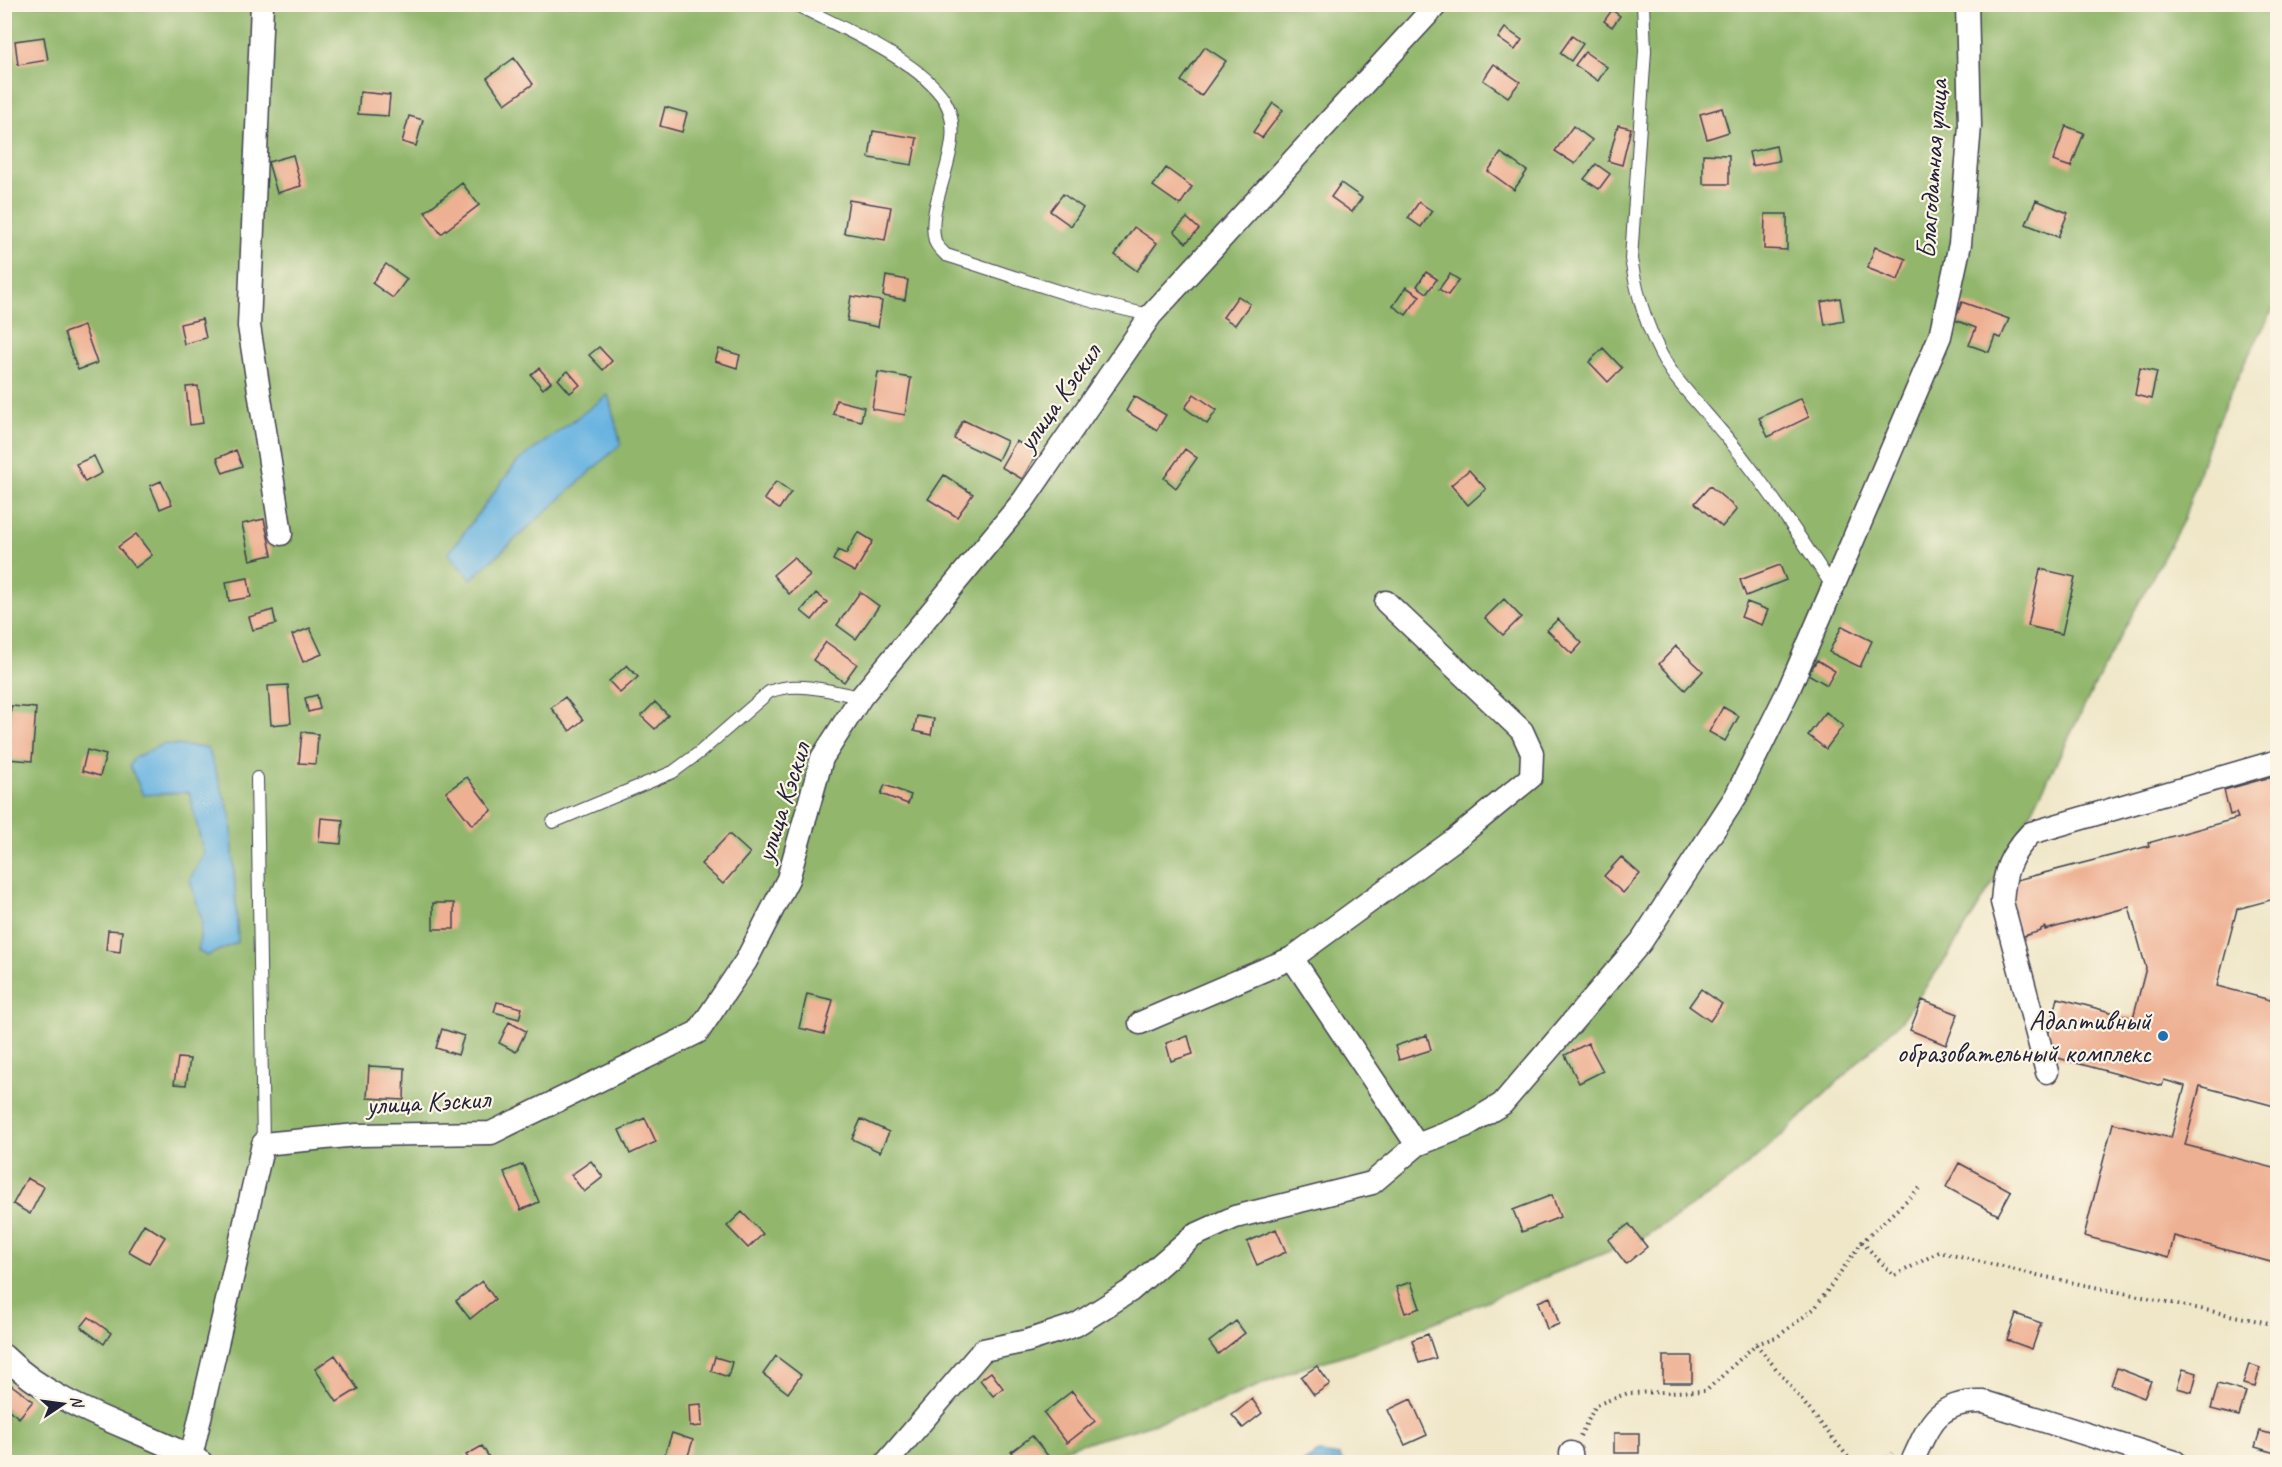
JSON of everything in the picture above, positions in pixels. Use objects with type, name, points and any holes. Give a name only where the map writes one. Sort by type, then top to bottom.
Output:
[{"type":"street","points":[[262,4],[249,326],[281,534]]},
{"type":"street","name":"улица Кэскил","points":[[263,1144],[357,1135],[491,1133],[698,1032],[746,961],[788,879],[822,758],[861,697],[1023,501],[1151,315],[1437,4]]},
{"type":"street","name":"Благодатная улица","points":[[887,1462],[983,1350],[1028,1341],[1076,1325],[1130,1291],[1193,1236],[1235,1217],[1372,1183],[1417,1145],[1465,1126],[1502,1104],[1641,942],[1736,796],[1788,689],[1940,336],[1960,244],[1970,126],[1967,4]]},
{"type":"street","points":[[1140,1023],[1292,957],[1454,840],[1531,777],[1532,753],[1522,731],[1386,602]]},
{"type":"street","points":[[2048,1072],[2002,902],[2004,874],[2016,848],[2031,833],[2277,761]]},
{"type":"street","points":[[1292,957],[1417,1145]]},
{"type":"street","points":[[4,1356],[21,1373],[54,1396],[196,1460],[263,1144]]},
{"type":"street","points":[[1912,1462],[1921,1442],[1943,1408],[1962,1401],[1983,1402],[2172,1459],[2175,1462]]},
{"type":"lane","points":[[795,4],[893,55],[928,82],[945,102],[953,126],[933,227],[935,244],[946,255],[1101,306],[1151,315]]},
{"type":"lane","points":[[1643,4],[1645,51],[1631,259],[1636,292],[1652,333],[1675,376],[1725,434],[1772,495],[1833,587]]},
{"type":"lane","points":[[553,822],[673,772],[700,752],[769,692],[794,686],[861,697]]},
{"type":"lane","points":[[257,778],[263,1144]]},
{"type":"path","points":[[1572,1458],[1596,1405],[1628,1393],[1706,1390],[1756,1344],[1777,1337],[1815,1308],[1862,1242],[1922,1186]]},
{"type":"path","points":[[1862,1242],[1894,1276],[1939,1252],[2041,1276],[2277,1324]]},
{"type":"path","points":[[1756,1344],[1848,1457],[1859,1462]]},
{"type":"green space","points":[[5,5],[2277,5],[2277,302],[2245,362],[2210,438],[2184,519],[2105,665],[2033,809],[1991,886],[1947,957],[1902,1020],[1779,1138],[1716,1191],[1644,1237],[1383,1343],[1299,1369],[1217,1403],[1133,1430],[1015,1462],[5,1462]]},
{"type":"water","points":[[608,395],[621,444],[471,579],[448,554],[517,462]]},
{"type":"water","points":[[163,744],[208,748],[231,817],[238,942],[207,956],[198,951],[202,921],[190,879],[204,854],[189,792],[143,795],[130,766],[134,758]]},
{"type":"water","points":[[1319,1453],[1339,1456],[1343,1462],[1304,1462]]},
{"type":"building","points":[[1612,10],[1620,16],[1612,27],[1604,21]]},
{"type":"building","points":[[1505,28],[1522,40],[1515,50],[1498,38]]},
{"type":"building","points":[[1572,36],[1583,44],[1571,61],[1560,53]]},
{"type":"building","points":[[44,37],[48,60],[18,65],[15,41]]},
{"type":"building","points":[[1205,47],[1226,61],[1201,96],[1181,81]]},
{"type":"building","points":[[1585,52],[1607,67],[1598,81],[1575,65]]},
{"type":"building","points":[[514,58],[533,84],[505,104],[487,78]]},
{"type":"building","points":[[1494,64],[1520,82],[1508,97],[1483,80]]},
{"type":"building","points":[[360,92],[390,95],[388,116],[358,114]]},
{"type":"building","points":[[1273,103],[1283,110],[1262,138],[1253,132]]},
{"type":"building","points":[[665,107],[687,113],[682,132],[660,126]]},
{"type":"building","points":[[1722,108],[1729,132],[1707,139],[1700,114]]},
{"type":"building","points":[[409,116],[423,120],[416,146],[402,142]]},
{"type":"building","points":[[1618,125],[1631,128],[1622,165],[1608,161]]},
{"type":"building","points":[[1573,126],[1592,140],[1575,164],[1555,151]]},
{"type":"building","points":[[2066,126],[2084,133],[2071,167],[2053,161]]},
{"type":"building","points":[[873,131],[917,138],[912,165],[869,158]]},
{"type":"building","points":[[1776,146],[1779,161],[1752,166],[1749,152]]},
{"type":"building","points":[[1501,153],[1527,171],[1514,190],[1488,171]]},
{"type":"building","points":[[1703,154],[1729,155],[1729,184],[1703,184]]},
{"type":"building","points":[[293,155],[301,186],[277,193],[268,162]]},
{"type":"building","points":[[1596,164],[1610,174],[1599,189],[1584,179]]},
{"type":"building","points":[[1166,168],[1192,187],[1180,205],[1153,186]]},
{"type":"building","points":[[462,183],[479,205],[441,234],[425,212]]},
{"type":"building","points":[[1341,183],[1362,198],[1352,212],[1331,197]]},
{"type":"building","points":[[1063,194],[1083,208],[1071,226],[1050,211]]},
{"type":"building","points":[[849,200],[891,207],[885,240],[844,233]]},
{"type":"building","points":[[2036,200],[2068,213],[2058,237],[2026,224]]},
{"type":"building","points":[[1419,202],[1432,211],[1421,227],[1408,218]]},
{"type":"building","points":[[1765,214],[1787,214],[1787,250],[1764,249]]},
{"type":"building","points":[[1187,218],[1199,229],[1186,243],[1174,231]]},
{"type":"building","points":[[1134,227],[1157,243],[1137,271],[1115,255]]},
{"type":"building","points":[[1875,247],[1906,259],[1898,280],[1867,268]]},
{"type":"building","points":[[386,264],[407,279],[393,298],[372,283]]},
{"type":"building","points":[[1426,272],[1437,279],[1427,293],[1417,286]]},
{"type":"building","points":[[1450,274],[1459,280],[1448,295],[1439,289]]},
{"type":"building","points":[[886,276],[908,280],[905,300],[883,296]]},
{"type":"building","points":[[1406,287],[1420,296],[1406,315],[1393,306]]},
{"type":"building","points":[[851,296],[882,301],[878,327],[847,321]]},
{"type":"building","points":[[1238,296],[1250,304],[1235,325],[1223,317]]},
{"type":"building","points":[[1840,298],[1844,321],[1825,325],[1821,302]]},
{"type":"building","points":[[1962,302],[2009,319],[2001,338],[1995,336],[1989,352],[1969,345],[1976,328],[1955,320]]},
{"type":"building","points":[[202,319],[206,338],[184,344],[180,324]]},
{"type":"building","points":[[84,326],[97,363],[78,370],[64,333]]},
{"type":"building","points":[[599,347],[612,361],[603,370],[589,355]]},
{"type":"building","points":[[1603,348],[1622,368],[1608,382],[1589,362]]},
{"type":"building","points":[[719,349],[740,355],[737,368],[715,361]]},
{"type":"building","points":[[539,368],[551,382],[543,389],[531,375]]},
{"type":"building","points":[[2140,368],[2157,372],[2151,399],[2135,395]]},
{"type":"building","points":[[568,371],[580,385],[570,393],[558,379]]},
{"type":"building","points":[[878,372],[911,378],[905,415],[872,409]]},
{"type":"building","points":[[198,386],[203,423],[190,425],[186,387]]},
{"type":"building","points":[[1194,394],[1217,410],[1207,424],[1185,408]]},
{"type":"building","points":[[1134,396],[1166,415],[1157,430],[1126,411]]},
{"type":"building","points":[[1801,398],[1809,417],[1768,437],[1759,418]]},
{"type":"building","points":[[836,400],[864,407],[861,421],[833,414]]},
{"type":"building","points":[[963,420],[1007,441],[998,460],[954,439]]},
{"type":"building","points":[[1016,441],[1037,453],[1022,479],[1001,467]]},
{"type":"building","points":[[1185,449],[1197,458],[1176,488],[1164,478]]},
{"type":"building","points":[[236,450],[242,466],[223,473],[217,458]]},
{"type":"building","points":[[94,456],[102,473],[85,482],[76,464]]},
{"type":"building","points":[[1469,470],[1486,489],[1468,505],[1451,485]]},
{"type":"building","points":[[944,475],[973,494],[957,517],[928,499]]},
{"type":"building","points":[[161,481],[172,504],[160,509],[150,486]]},
{"type":"building","points":[[776,481],[791,492],[779,509],[764,499]]},
{"type":"building","points":[[1710,486],[1737,509],[1722,527],[1695,503]]},
{"type":"building","points":[[264,519],[272,555],[250,560],[242,524]]},
{"type":"building","points":[[858,532],[873,541],[855,572],[833,560],[838,550],[846,554]]},
{"type":"building","points":[[136,534],[152,555],[135,568],[118,547]]},
{"type":"building","points":[[794,557],[810,576],[789,594],[773,575]]},
{"type":"building","points":[[1780,565],[1786,580],[1746,596],[1740,580]]},
{"type":"building","points":[[2040,569],[2075,577],[2062,634],[2028,626]]},
{"type":"building","points":[[248,578],[251,597],[229,601],[226,582]]},
{"type":"building","points":[[860,592],[879,606],[856,639],[837,625]]},
{"type":"building","points":[[816,593],[827,602],[812,620],[801,611]]},
{"type":"building","points":[[1504,599],[1521,617],[1503,635],[1485,618]]},
{"type":"building","points":[[1747,602],[1768,610],[1762,625],[1741,617]]},
{"type":"building","points":[[273,610],[276,624],[253,630],[249,617]]},
{"type":"building","points":[[1558,619],[1582,643],[1572,654],[1547,630]]},
{"type":"building","points":[[1842,626],[1872,641],[1860,667],[1829,652]]},
{"type":"building","points":[[310,628],[322,654],[303,662],[292,635]]},
{"type":"building","points":[[826,642],[857,664],[844,682],[813,660]]},
{"type":"building","points":[[1676,646],[1703,671],[1685,690],[1659,664]]},
{"type":"building","points":[[1817,660],[1835,671],[1827,685],[1808,674]]},
{"type":"building","points":[[627,665],[638,677],[620,693],[609,681]]},
{"type":"building","points":[[288,685],[291,723],[271,725],[268,686]]},
{"type":"building","points":[[317,695],[320,709],[308,712],[305,698]]},
{"type":"building","points":[[565,697],[583,720],[570,731],[551,708]]},
{"type":"building","points":[[655,702],[668,715],[655,729],[641,716]]},
{"type":"building","points":[[11,706],[36,708],[32,761],[7,759]]},
{"type":"building","points":[[1723,707],[1739,716],[1725,741],[1709,732]]},
{"type":"building","points":[[1826,712],[1843,726],[1826,749],[1808,735]]},
{"type":"building","points":[[917,716],[934,719],[931,735],[914,731]]},
{"type":"building","points":[[302,732],[318,734],[316,764],[299,763]]},
{"type":"building","points":[[87,750],[106,755],[100,776],[82,771]]},
{"type":"building","name":"Адаптивный образовательный комплекс","points":[[2278,775],[2278,898],[2237,909],[2217,986],[2278,1002],[2278,1107],[2200,1086],[2185,1145],[2278,1169],[2278,1264],[2174,1236],[2169,1258],[2084,1236],[2113,1123],[2171,1138],[2185,1086],[2164,1080],[2162,1086],[2043,1054],[2058,998],[2133,1018],[2146,968],[2129,907],[2045,930],[2045,927],[2041,931],[2020,937],[2005,883],[2149,846],[2148,843],[2238,818],[2236,813],[2230,815],[2224,790]]},
{"type":"building","points":[[467,777],[492,810],[472,825],[446,792]]},
{"type":"building","points":[[885,785],[911,795],[908,804],[881,794]]},
{"type":"building","points":[[321,818],[343,820],[341,844],[319,842]]},
{"type":"building","points":[[729,834],[750,853],[723,884],[701,864]]},
{"type":"building","points":[[1621,857],[1640,874],[1623,893],[1604,876]]},
{"type":"building","points":[[433,903],[454,903],[454,929],[433,929]]},
{"type":"building","points":[[108,930],[122,931],[120,952],[106,950]]},
{"type":"building","points":[[1701,989],[1722,1004],[1710,1021],[1689,1006]]},
{"type":"building","points":[[807,994],[833,1000],[824,1034],[799,1028]]},
{"type":"building","points":[[1922,1000],[1958,1014],[1946,1045],[1910,1030]]},
{"type":"building","points":[[497,1002],[522,1008],[519,1019],[494,1012]]},
{"type":"building","points":[[509,1022],[526,1031],[516,1052],[499,1043]]},
{"type":"building","points":[[442,1029],[464,1036],[458,1055],[436,1048]]},
{"type":"building","points":[[1427,1035],[1431,1050],[1399,1060],[1395,1046]]},
{"type":"building","points":[[1188,1036],[1193,1054],[1171,1061],[1166,1043]]},
{"type":"building","points":[[1588,1043],[1603,1071],[1579,1083],[1565,1055]]},
{"type":"building","points":[[178,1058],[190,1059],[186,1085],[174,1084]]},
{"type":"building","points":[[369,1066],[405,1068],[404,1100],[367,1098]]},
{"type":"building","points":[[645,1118],[656,1142],[630,1154],[619,1130]]},
{"type":"building","points":[[861,1119],[889,1132],[880,1152],[852,1139]]},
{"type":"building","points":[[591,1161],[603,1177],[584,1192],[571,1175]]},
{"type":"building","points":[[1959,1163],[2011,1191],[1998,1215],[1946,1187]]},
{"type":"building","points":[[523,1164],[539,1202],[521,1210],[504,1172]]},
{"type":"building","points":[[27,1178],[44,1187],[30,1214],[13,1204]]},
{"type":"building","points":[[1552,1195],[1560,1217],[1522,1232],[1513,1210]]},
{"type":"building","points":[[742,1212],[763,1234],[748,1248],[727,1226]]},
{"type":"building","points":[[144,1224],[165,1237],[149,1263],[128,1251]]},
{"type":"building","points":[[1629,1224],[1647,1247],[1626,1264],[1608,1240]]},
{"type":"building","points":[[1276,1229],[1286,1252],[1257,1265],[1247,1242]]},
{"type":"building","points":[[482,1281],[495,1299],[470,1319],[456,1301]]},
{"type":"building","points":[[1411,1282],[1420,1308],[1405,1313],[1396,1287]]},
{"type":"building","points":[[1550,1297],[1559,1324],[1547,1329],[1538,1302]]},
{"type":"building","points":[[2016,1314],[2041,1323],[2032,1349],[2007,1340]]},
{"type":"building","points":[[89,1317],[111,1333],[104,1344],[81,1327]]},
{"type":"building","points":[[1236,1321],[1245,1333],[1218,1354],[1209,1342]]},
{"type":"building","points":[[1428,1334],[1436,1358],[1419,1363],[1412,1340]]},
{"type":"building","points":[[335,1355],[358,1389],[337,1402],[315,1369]]},
{"type":"building","points":[[776,1356],[801,1375],[788,1393],[763,1374]]},
{"type":"building","points":[[1663,1356],[1692,1356],[1692,1383],[1663,1383]]},
{"type":"building","points":[[715,1357],[732,1362],[728,1377],[711,1371]]},
{"type":"building","points":[[2249,1364],[2260,1368],[2255,1387],[2243,1384]]},
{"type":"building","points":[[1317,1366],[1330,1384],[1314,1395],[1301,1377]]},
{"type":"building","points":[[2117,1368],[2151,1381],[2144,1398],[2111,1385]]},
{"type":"building","points":[[2183,1369],[2197,1373],[2192,1392],[2177,1388]]},
{"type":"building","points":[[991,1372],[1003,1388],[993,1396],[980,1380]]},
{"type":"building","points":[[10,1384],[33,1401],[19,1418],[4,1406],[4,1391]]},
{"type":"building","points":[[2218,1384],[2246,1392],[2239,1416],[2211,1409]]},
{"type":"building","points":[[1072,1391],[1095,1421],[1067,1443],[1044,1413]]},
{"type":"building","points":[[1252,1399],[1262,1413],[1243,1428],[1232,1415]]},
{"type":"building","points":[[1411,1399],[1427,1435],[1405,1445],[1388,1410]]},
{"type":"building","points":[[701,1404],[702,1426],[690,1427],[689,1405]]},
{"type":"building","points":[[2260,1431],[2278,1436],[2275,1453],[2255,1447]]},
{"type":"building","points":[[672,1433],[693,1440],[686,1462],[662,1462]]},
{"type":"building","points":[[1614,1433],[1639,1433],[1639,1453],[1614,1453]]},
{"type":"building","points":[[1032,1436],[1053,1462],[1019,1462],[1011,1452]]},
{"type":"building","points":[[482,1446],[492,1462],[471,1462],[466,1455]]},
{"type":"place","name":"Адаптивный образовательный комплекс","points":[[2163,1036]]}]
